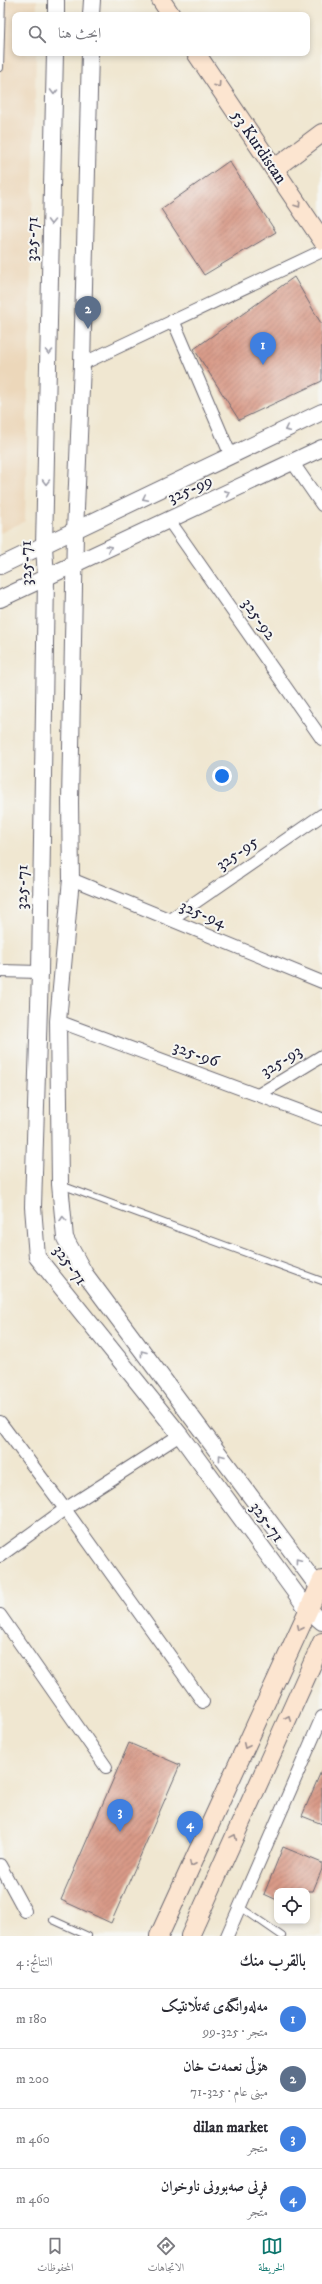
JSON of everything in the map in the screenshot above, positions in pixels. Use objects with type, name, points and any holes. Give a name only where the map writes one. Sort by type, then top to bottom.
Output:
[{"type":"main road","points":[[161,0],[169,12]]},
{"type":"main road","name":"53 Kurdistan","points":[[198,56],[322,240]]},
{"type":"main road","points":[[274,169],[322,133]]},
{"type":"main road","points":[[159,1936],[308,1610],[321,1587]]},
{"type":"main road","points":[[190,1936],[322,1642]]},
{"type":"street","points":[[56,0],[56,12]]},
{"type":"street","points":[[92,0],[92,12]]},
{"type":"street","name":"325-71","points":[[55,56],[44,546],[46,578],[40,972],[33,1206],[37,1257],[180,1435],[308,1610],[322,1622]]},
{"type":"street","name":"325-71","points":[[90,56],[82,364],[74,565],[70,802],[71,879],[58,1021],[60,1184],[65,1238],[85,1274],[321,1587]]},
{"type":"street","points":[[82,364],[322,250]]},
{"type":"street","points":[[173,320],[231,456]]},
{"type":"street","points":[[0,566],[75,532],[322,412]]},
{"type":"street","name":"325-99","points":[[0,599],[168,519],[293,463],[322,448]]},
{"type":"street","points":[[293,463],[322,505]]},
{"type":"street","name":"325-92","points":[[168,519],[322,739]]},
{"type":"street","name":"325-95","points":[[172,919],[322,815]]},
{"type":"street","name":"325-94","points":[[71,879],[172,919],[322,982]]},
{"type":"street","points":[[0,971],[40,972]]},
{"type":"street","name":"325-96","points":[[58,1021],[322,1119]]},
{"type":"street","name":"325-93","points":[[258,1095],[322,1056]]},
{"type":"street","points":[[0,1422],[65,1509],[202,1702]]},
{"type":"street","points":[[0,1556],[65,1509],[180,1435]]},
{"type":"street","points":[[0,1614],[106,1767]]},
{"type":"street","points":[[227,1936],[322,1717]]},
{"type":"street","points":[[0,1865],[25,1911]]},
{"type":"lane","points":[[0,68],[2,0]]},
{"type":"lane","points":[[60,1184],[322,1281]]},
{"type":"lane","points":[[240,1907],[282,1936]]},
{"type":"lane","points":[[53,1920],[88,1936]]},
{"type":"shaded area","points":[[0,0],[37,0],[37,12],[12,12],[12,56],[36,56],[25,521],[0,533]]},
{"type":"building","points":[[229,161],[276,232],[204,275],[161,209]]},
{"type":"building","points":[[294,277],[322,325],[322,381],[239,420],[194,349]]},
{"type":"building","points":[[129,1743],[180,1765],[111,1923],[61,1900]]},
{"type":"building","points":[[322,1769],[322,1824],[302,1816]]},
{"type":"building","points":[[283,1847],[322,1863],[322,1869],[313,1891],[310,1891],[310,1888],[274,1888],[274,1899],[264,1894]]},
{"type":"place","name":"هۆڵی نعمەت خان","points":[[88,329]]},
{"type":"place","name":"مەلەوانگەی ئەتڵانتیک","points":[[263,365]]},
{"type":"place","name":"dilan market","points":[[120,1832]]},
{"type":"place","name":"فڕنی صەبوونی ناوخوان","points":[[190,1844]]}]
